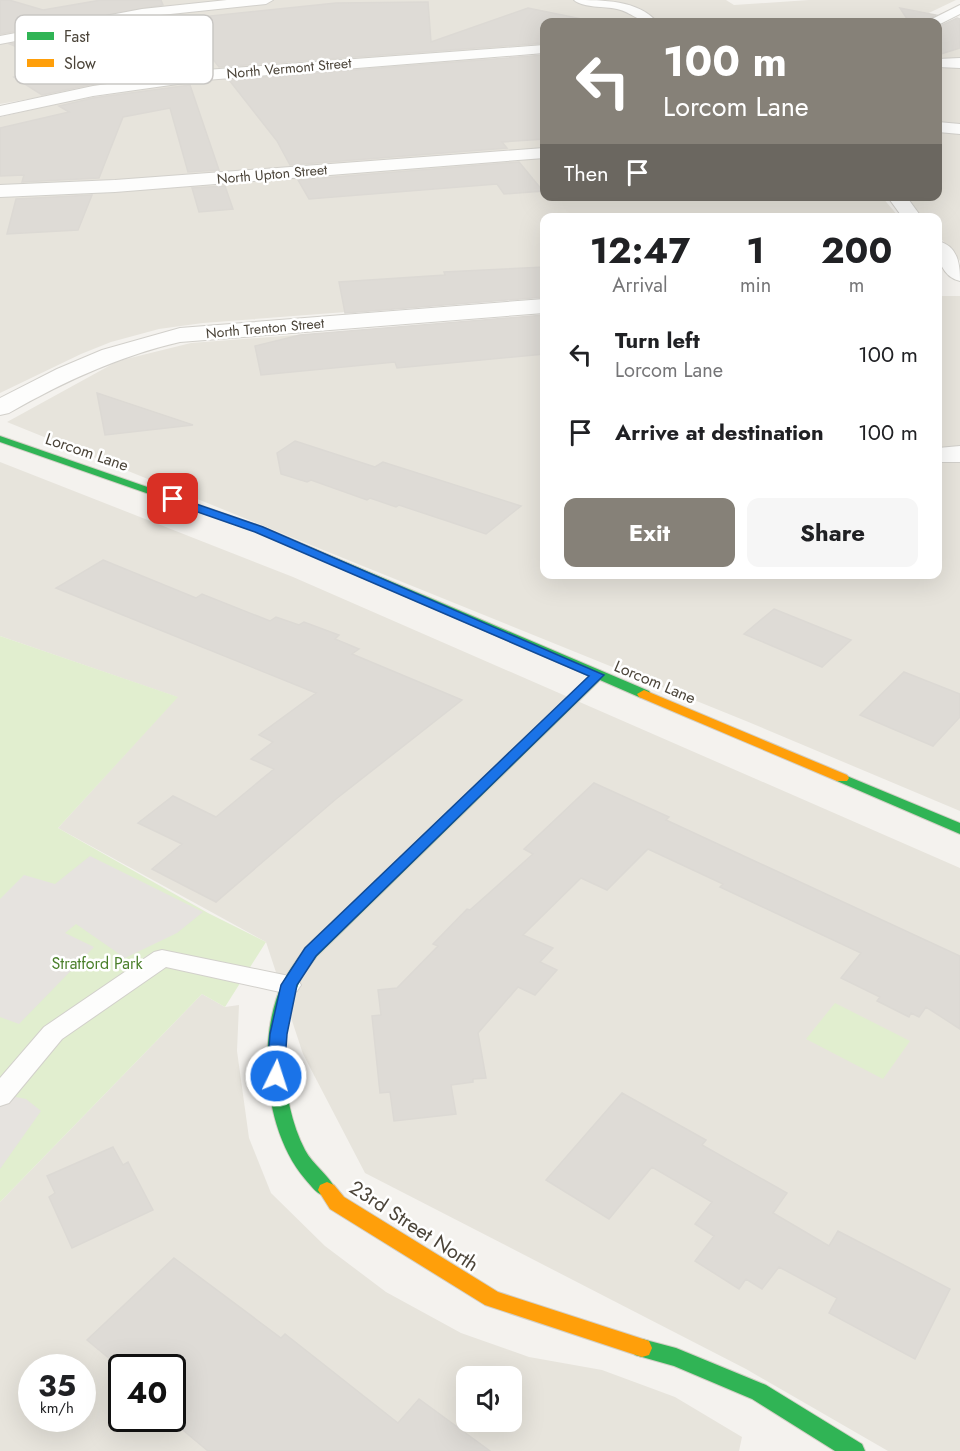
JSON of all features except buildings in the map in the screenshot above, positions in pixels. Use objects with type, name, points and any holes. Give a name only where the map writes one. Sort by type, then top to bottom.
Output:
[{"type":"street","points":[[131,15],[266,0]]},
{"type":"street","points":[[581,0],[629,9],[647,18]]},
{"type":"street","points":[[941,18],[960,9]]},
{"type":"street","points":[[0,40],[15,37]]},
{"type":"street","name":"North Vermont Street","points":[[213,76],[540,49]]},
{"type":"street","points":[[477,54],[540,61]]},
{"type":"street","points":[[942,63],[960,63]]},
{"type":"street","name":"North Vermont Street","points":[[0,111],[93,91],[140,84]]},
{"type":"street","points":[[942,127],[960,129]]},
{"type":"street","name":"North Upton Street","points":[[0,191],[115,186],[540,153]]},
{"type":"street","points":[[900,201],[909,213]]},
{"type":"street","points":[[942,252],[960,275]]},
{"type":"street","points":[[942,285],[960,284]]},
{"type":"street","name":"North Trenton Street","points":[[0,408],[98,360],[134,346],[180,335],[540,306]]},
{"type":"street","name":"Lorcom Lane","points":[[0,439],[259,529],[960,829]]},
{"type":"street","name":"23rd Street North","points":[[598,675],[310,952],[289,985],[278,1034],[276,1076],[281,1114],[300,1158],[337,1203],[492,1299],[609,1339],[676,1357],[759,1392],[854,1451]]},
{"type":"lane","points":[[0,1096],[53,1033],[162,958],[289,985]]},
{"type":"shaded area","points":[[0,0],[726,0],[734,5],[809,0],[956,0],[918,18],[540,18],[540,44],[213,72],[213,15],[15,15],[15,84],[116,84],[0,104]]},
{"type":"shaded area","points":[[960,18],[960,261],[942,240],[942,213],[918,213],[907,201],[942,201],[942,26]]},
{"type":"shaded area","points":[[486,58],[540,63],[540,149],[91,184],[0,186],[0,117],[75,100],[176,84],[213,84],[213,79]]},
{"type":"shaded area","points":[[540,157],[540,201],[885,201],[896,213],[540,213],[540,297],[203,323],[159,329],[111,342],[81,354],[0,393],[0,196]]},
{"type":"shaded area","points":[[942,296],[960,296],[960,811],[746,721],[7,422],[118,361],[191,343],[540,316],[540,579],[942,579]]},
{"type":"shaded area","points":[[0,462],[293,577],[960,868],[960,1451],[888,1451],[746,1369],[365,1173],[303,1054],[266,942],[58,828],[177,697],[0,636]]},
{"type":"shaded area","points":[[90,856],[203,912],[177,933],[125,958],[76,924],[65,933],[94,947],[19,1024],[0,1017],[0,899],[24,875],[55,884]]},
{"type":"shaded area","points":[[202,994],[225,1007],[239,1005],[237,1051],[249,1138],[271,1193],[325,1246],[386,1292],[461,1333],[529,1357],[602,1370],[675,1397],[742,1437],[739,1451],[0,1451],[0,1202]]},
{"type":"shaded area","points":[[0,1094],[26,1099],[41,1111],[0,1169]]},
{"type":"green space","name":"Stratford Park","points":[[0,636],[178,697],[58,828],[208,913],[266,942],[225,1007],[202,994],[0,1202]]},
{"type":"green space","points":[[835,1003],[910,1041],[883,1079],[806,1039]]},
{"type":"traffic: fast","points":[[0,439],[259,529],[644,694]]},
{"type":"traffic: fast","points":[[327,1190],[309,1171],[290,1139],[279,1096],[276,1074],[279,1029],[293,978],[311,952],[598,675]]},
{"type":"traffic: fast","points":[[842,778],[960,829]]},
{"type":"traffic: fast","points":[[642,1348],[676,1357],[759,1392],[854,1451]]},
{"type":"traffic: slow","points":[[644,694],[842,778]]},
{"type":"traffic: slow","points":[[327,1190],[337,1203],[492,1299],[642,1348]]},
{"type":"route","points":[[173,499],[259,529],[598,675],[310,952],[289,985],[278,1034],[276,1076]]}]
